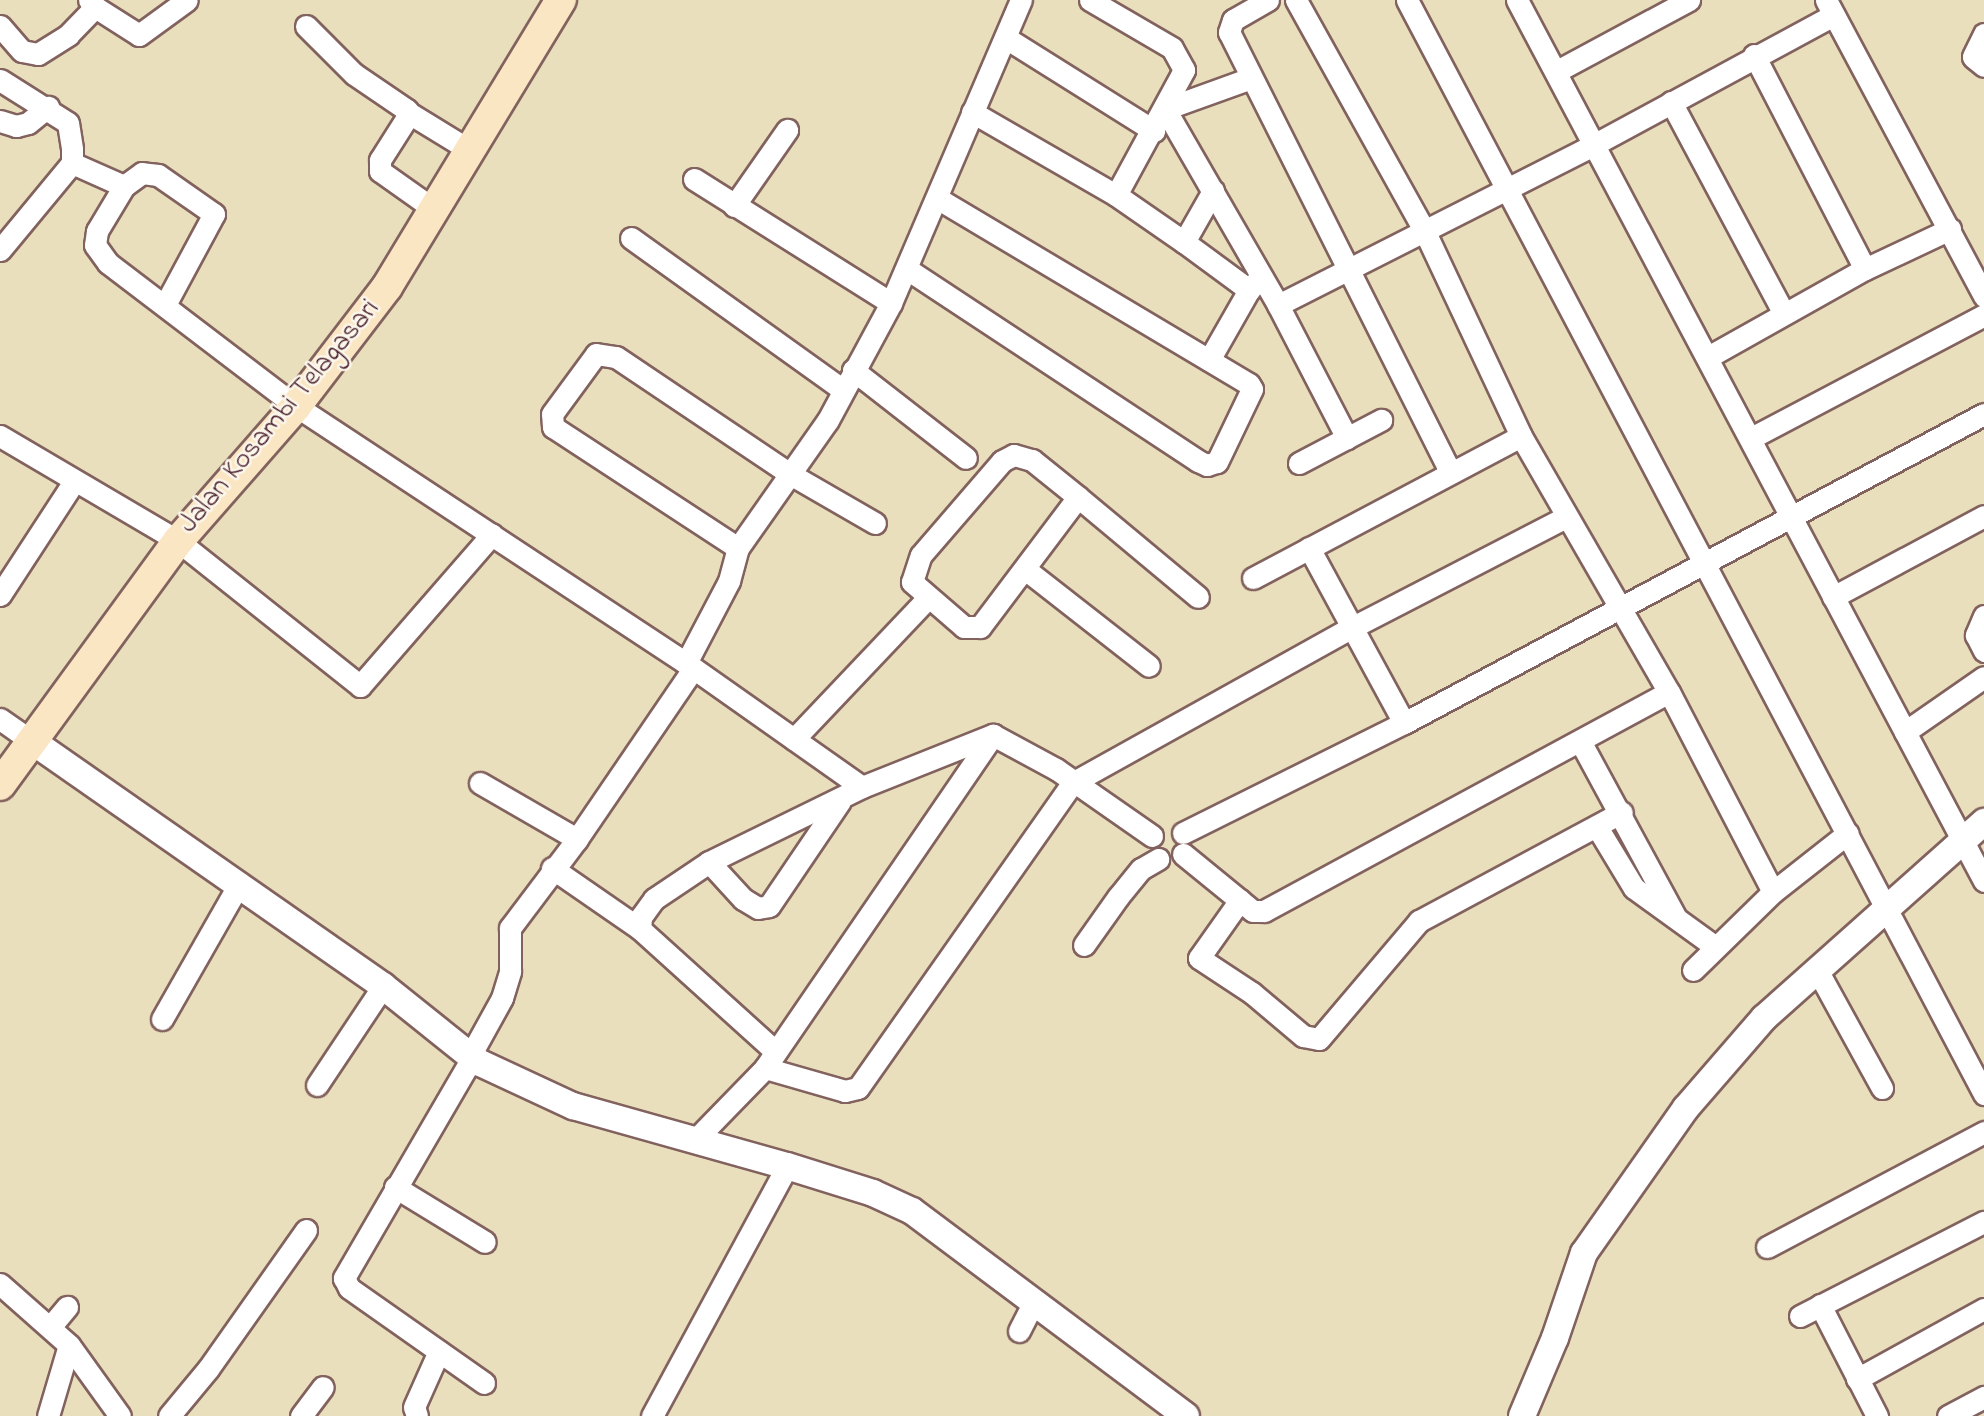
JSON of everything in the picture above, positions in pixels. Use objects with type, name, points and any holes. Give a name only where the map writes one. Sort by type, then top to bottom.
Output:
[{"type":"main road","name":"Jalan Kosambi Telagasari","points":[[0,785],[178,541],[296,406],[387,287],[561,0]]},
{"type":"street","points":[[0,26],[22,51],[38,54],[55,44],[92,4],[139,35],[187,0]]},
{"type":"street","points":[[484,1383],[344,1283],[395,1186],[471,1057],[502,998],[510,971],[510,928],[552,868],[578,839],[690,666],[729,581],[738,548],[790,474],[843,390],[891,303],[939,199],[972,112],[1021,0]]},
{"type":"street","points":[[1090,0],[1177,53],[1184,70],[1166,109],[1116,195]]},
{"type":"street","points":[[1268,0],[1230,25],[1251,78],[1450,472]]},
{"type":"street","points":[[1296,0],[1425,232],[1521,436],[1669,692],[1773,892]]},
{"type":"street","points":[[1407,0],[1984,1094]]},
{"type":"street","points":[[1557,71],[1689,0]]},
{"type":"street","points":[[1525,3],[1557,71],[1833,597],[1973,852],[1984,881]]},
{"type":"street","points":[[1278,305],[1350,271],[1597,143],[1754,55],[1830,7],[1984,296]]},
{"type":"street","points":[[306,26],[354,74],[399,100],[409,113],[471,150]]},
{"type":"street","points":[[1006,38],[1154,131]]},
{"type":"street","points":[[0,73],[22,51]]},
{"type":"street","points":[[1754,55],[1865,269]]},
{"type":"street","points":[[1166,109],[1251,78]]},
{"type":"street","points":[[0,80],[48,107],[68,123],[72,163],[0,250]]},
{"type":"street","points":[[1671,102],[1783,312]]},
{"type":"street","points":[[0,121],[16,126],[28,123],[48,107]]},
{"type":"street","points":[[1166,109],[1213,191],[1255,283]]},
{"type":"street","points":[[972,112],[1116,195],[1184,242],[1255,283],[1278,305],[1347,438]]},
{"type":"street","points":[[409,113],[380,160],[380,171],[435,210]]},
{"type":"street","points":[[734,206],[787,130]]},
{"type":"street","points":[[72,163],[124,186]]},
{"type":"street","points":[[166,303],[214,214],[207,205],[158,175],[142,173],[124,186],[97,231],[95,245],[108,263],[166,303],[219,351],[296,406],[690,666],[862,787]]},
{"type":"street","points":[[694,179],[891,303]]},
{"type":"street","points":[[1184,242],[1213,191]]},
{"type":"street","points":[[907,269],[1210,465],[1229,439],[1252,389],[1209,359],[939,199]]},
{"type":"street","points":[[1708,357],[1783,312],[1950,229]]},
{"type":"street","points":[[631,238],[843,390]]},
{"type":"street","points":[[1209,359],[1255,283]]},
{"type":"street","points":[[1751,438],[1984,315]]},
{"type":"street","points":[[738,548],[553,427],[552,414],[596,354],[606,353],[790,474],[875,523]]},
{"type":"street","points":[[853,370],[966,458]]},
{"type":"street","points":[[1669,692],[1265,911],[1254,911],[1240,900],[1183,843],[1166,825],[1152,836],[1151,848],[1158,859],[1170,862],[1183,843],[1790,515],[1984,414]]},
{"type":"street","points":[[1299,463],[1381,420]]},
{"type":"street","points":[[0,436],[73,483],[178,541],[360,687],[492,534]]},
{"type":"street","points":[[1253,578],[1521,436]]},
{"type":"street","points":[[1078,497],[980,627],[971,630],[927,599],[912,582],[921,555],[1002,461],[1014,455],[1032,460],[1078,497],[1198,597]]},
{"type":"street","points":[[0,595],[73,483]]},
{"type":"street","points":[[1833,597],[1984,516]]},
{"type":"street","points":[[552,868],[640,929],[771,1060],[845,1091],[858,1088],[1072,783],[1351,628],[1566,517]]},
{"type":"street","points":[[1309,548],[1404,723]]},
{"type":"street","points":[[1025,569],[1149,666]]},
{"type":"street","points":[[794,740],[927,599]]},
{"type":"street","points":[[1984,616],[1976,635],[1984,651]]},
{"type":"street","points":[[1905,732],[1984,677]]},
{"type":"street","points":[[0,719],[383,986],[471,1057],[550,1097],[873,1193],[912,1211],[1186,1416]]},
{"type":"street","points":[[993,735],[1152,836]]},
{"type":"street","points":[[640,929],[641,917],[654,899],[709,862],[862,787],[993,735]]},
{"type":"street","points":[[697,1139],[771,1060],[993,735]]},
{"type":"street","points":[[1580,741],[1622,812],[1676,918]]},
{"type":"street","points":[[480,783],[578,839]]},
{"type":"street","points":[[709,862],[743,899],[758,908],[769,906],[841,799]]},
{"type":"street","points":[[1240,900],[1199,958],[1252,993],[1303,1036],[1319,1039],[1419,921],[1622,812]]},
{"type":"street","points":[[1521,1416],[1596,1231],[1686,1108],[1764,1018],[1816,968],[1886,909],[1973,852],[1984,822]]},
{"type":"street","points":[[1597,827],[1634,888],[1714,946]]},
{"type":"street","points":[[1693,970],[1714,946],[1773,892],[1848,833]]},
{"type":"street","points":[[1084,945],[1118,897],[1158,859]]},
{"type":"street","points":[[162,1019],[239,884]]},
{"type":"street","points":[[1816,968],[1882,1088]]},
{"type":"street","points":[[317,1085],[383,986]]},
{"type":"street","points":[[1766,1247],[1984,1132]]},
{"type":"street","points":[[652,1416],[787,1166]]},
{"type":"street","points":[[395,1186],[485,1242]]},
{"type":"street","points":[[1800,1316],[1984,1222]]},
{"type":"street","points":[[169,1416],[208,1370],[306,1230]]},
{"type":"street","points":[[0,1284],[51,1326],[69,1345],[120,1416]]},
{"type":"street","points":[[1019,1331],[1034,1302]]},
{"type":"street","points":[[1820,1305],[1877,1416]]},
{"type":"street","points":[[51,1326],[67,1307]]},
{"type":"street","points":[[1857,1379],[1984,1309]]},
{"type":"street","points":[[48,1416],[69,1345]]},
{"type":"street","points":[[416,1416],[414,1407],[439,1351]]},
{"type":"street","points":[[301,1416],[323,1387]]},
{"type":"street","points":[[1948,1416],[1984,1397]]}]
